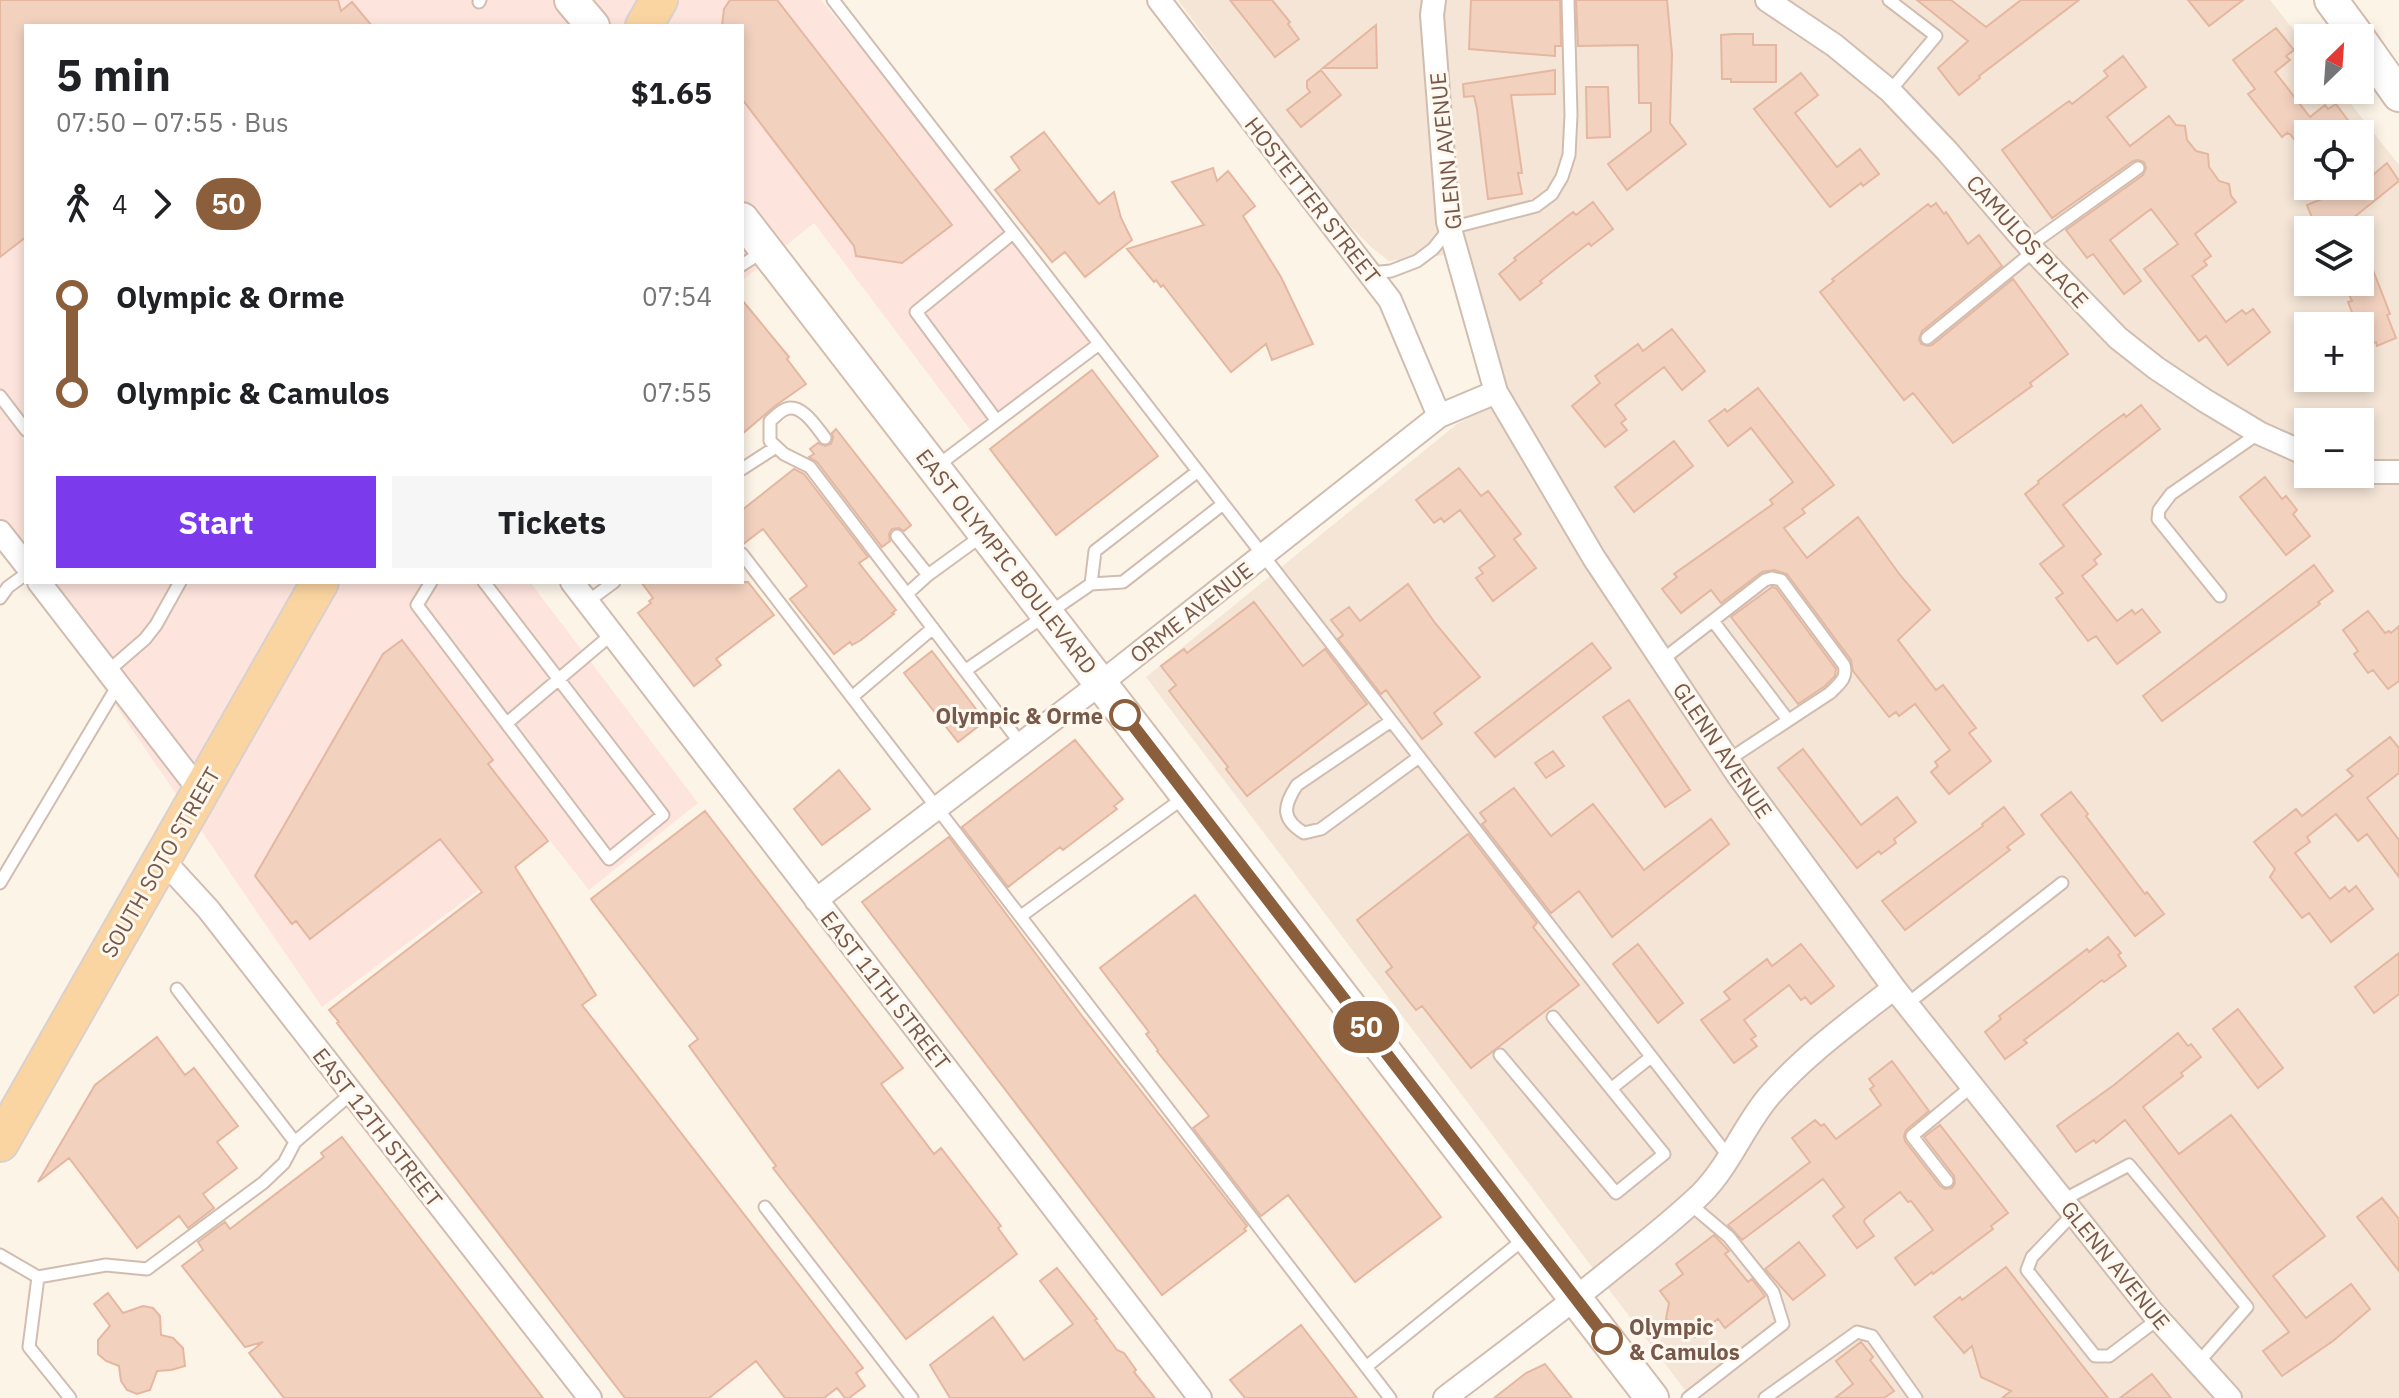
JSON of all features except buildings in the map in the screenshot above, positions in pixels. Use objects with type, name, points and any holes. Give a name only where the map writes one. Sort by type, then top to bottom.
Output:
[{"type":"main road","points":[[571,0],[591,24]]},
{"type":"main road","points":[[645,24],[659,0]]},
{"type":"main road","points":[[2331,0],[2348,24]]},
{"type":"main road","points":[[2374,60],[2399,95]]},
{"type":"main road","name":"EAST OLYMPIC BOULEVARD","points":[[744,225],[754,257],[935,467],[1652,1398]]},
{"type":"main road","name":"SOUTH SOTO STREET","points":[[0,1143],[319,584]]},
{"type":"street","name":"HOSTETTER STREET","points":[[1159,0],[1390,300],[1439,416]]},
{"type":"street","name":"GLENN AVENUE","points":[[1434,0],[1432,15],[1450,228],[1496,392],[1594,558],[1728,760],[1900,996],[2158,1319],[2230,1398]]},
{"type":"street","name":"CAMULOS PLACE","points":[[1775,2],[1890,91],[1947,151],[2031,249],[2118,338],[2156,368],[2259,433],[2294,449]]},
{"type":"street","name":"ORME AVENUE","points":[[816,900],[1101,683],[1439,416],[1496,392]]},
{"type":"street","points":[[2374,472],[2399,472]]},
{"type":"street","points":[[0,532],[24,562]]},
{"type":"street","name":"EAST 11TH STREET","points":[[574,584],[1200,1398]]},
{"type":"street","points":[[48,587],[200,791]]},
{"type":"street","name":"EAST 12TH STREET","points":[[162,859],[208,909],[590,1398]]},
{"type":"street","points":[[1445,1398],[1576,1298],[1690,1204],[1704,1191],[1771,1094],[1820,1047],[1900,996]]},
{"type":"lane","points":[[833,0],[1729,1157]]},
{"type":"lane","points":[[1369,273],[1391,271],[1417,261],[1433,249],[1450,228],[1536,206],[1552,194],[1569,155],[1568,0]]},
{"type":"lane","points":[[1889,0],[1936,36],[1890,91]]},
{"type":"lane","points":[[1927,338],[2031,249],[2138,168]]},
{"type":"lane","points":[[997,421],[916,312],[1013,233]]},
{"type":"lane","points":[[935,467],[1099,344]]},
{"type":"lane","points":[[0,396],[24,427]]},
{"type":"lane","points":[[825,438],[810,418],[793,408],[785,409],[770,421],[770,441],[784,454],[810,467],[1021,744]]},
{"type":"lane","points":[[2220,596],[2158,519],[2159,510],[2171,494],[2259,433]]},
{"type":"lane","points":[[744,468],[776,447]]},
{"type":"lane","points":[[1091,584],[1095,551],[1198,471]]},
{"type":"lane","points":[[966,670],[1091,584],[1123,582],[1223,504]]},
{"type":"lane","points":[[907,594],[985,534]]},
{"type":"lane","points":[[897,536],[928,575]]},
{"type":"lane","points":[[744,557],[1390,1398]]},
{"type":"lane","points":[[0,598],[8,587],[24,575]]},
{"type":"lane","points":[[1662,660],[1765,580],[1772,578],[1781,580],[1844,665],[1846,672],[1843,681],[1830,693],[1728,760]]},
{"type":"lane","points":[[0,883],[113,678],[156,625],[179,584]]},
{"type":"lane","points":[[430,584],[417,605],[609,859],[663,815],[486,584]]},
{"type":"lane","points":[[587,602],[611,584]]},
{"type":"lane","points":[[1713,621],[1788,720]]},
{"type":"lane","points":[[852,697],[933,628]]},
{"type":"lane","points":[[507,723],[612,634]]},
{"type":"lane","points":[[1391,721],[1297,785],[1289,797],[1286,810],[1289,820],[1304,833],[1321,829],[1419,757]]},
{"type":"lane","points":[[1021,916],[1187,796]]},
{"type":"lane","points":[[1900,996],[2062,883]]},
{"type":"lane","points":[[177,989],[295,1142]]},
{"type":"lane","points":[[1500,1055],[1616,1193],[1664,1154],[1553,1017]]},
{"type":"lane","points":[[1612,1088],[1651,1057]]},
{"type":"lane","points":[[1947,1181],[1912,1136],[1972,1086]]},
{"type":"lane","points":[[0,1255],[38,1277],[106,1265],[147,1269],[263,1183],[284,1163],[295,1142],[352,1093]]},
{"type":"lane","points":[[2158,1319],[2109,1356],[2095,1356],[2027,1270],[2032,1257],[2068,1207],[2129,1165],[2247,1307],[2198,1363]]},
{"type":"lane","points":[[1688,1398],[1783,1324],[1773,1292],[1729,1237],[1690,1204]]},
{"type":"lane","points":[[765,1207],[912,1398]]},
{"type":"lane","points":[[1366,1367],[1528,1236]]},
{"type":"lane","points":[[38,1277],[29,1347],[70,1398]]},
{"type":"lane","points":[[1765,1398],[1857,1332],[1872,1336],[1916,1398]]},
{"type":"shaded area","points":[[0,0],[821,0],[1102,334],[972,432],[814,223],[744,279],[744,24],[24,24],[24,572],[0,537]]},
{"type":"shaded area","points":[[1178,0],[2270,0],[2294,30],[2294,104],[2351,104],[2364,120],[2294,120],[2294,200],[2374,200],[2374,133],[2399,165],[2399,1398],[1691,1398],[1146,677],[1457,424],[1492,406],[1444,255],[1389,261],[1330,205]]},
{"type":"shaded area","points":[[32,584],[532,584],[698,803],[589,890],[548,838],[322,1007]]},
{"type":"bus line","name":"50","points":[[1125,715],[1607,1339]]},
{"type":"place","name":"Olympic & Orme","points":[[1125,715]]},
{"type":"place","name":"Olympic & Camulos","points":[[1607,1339]]}]
